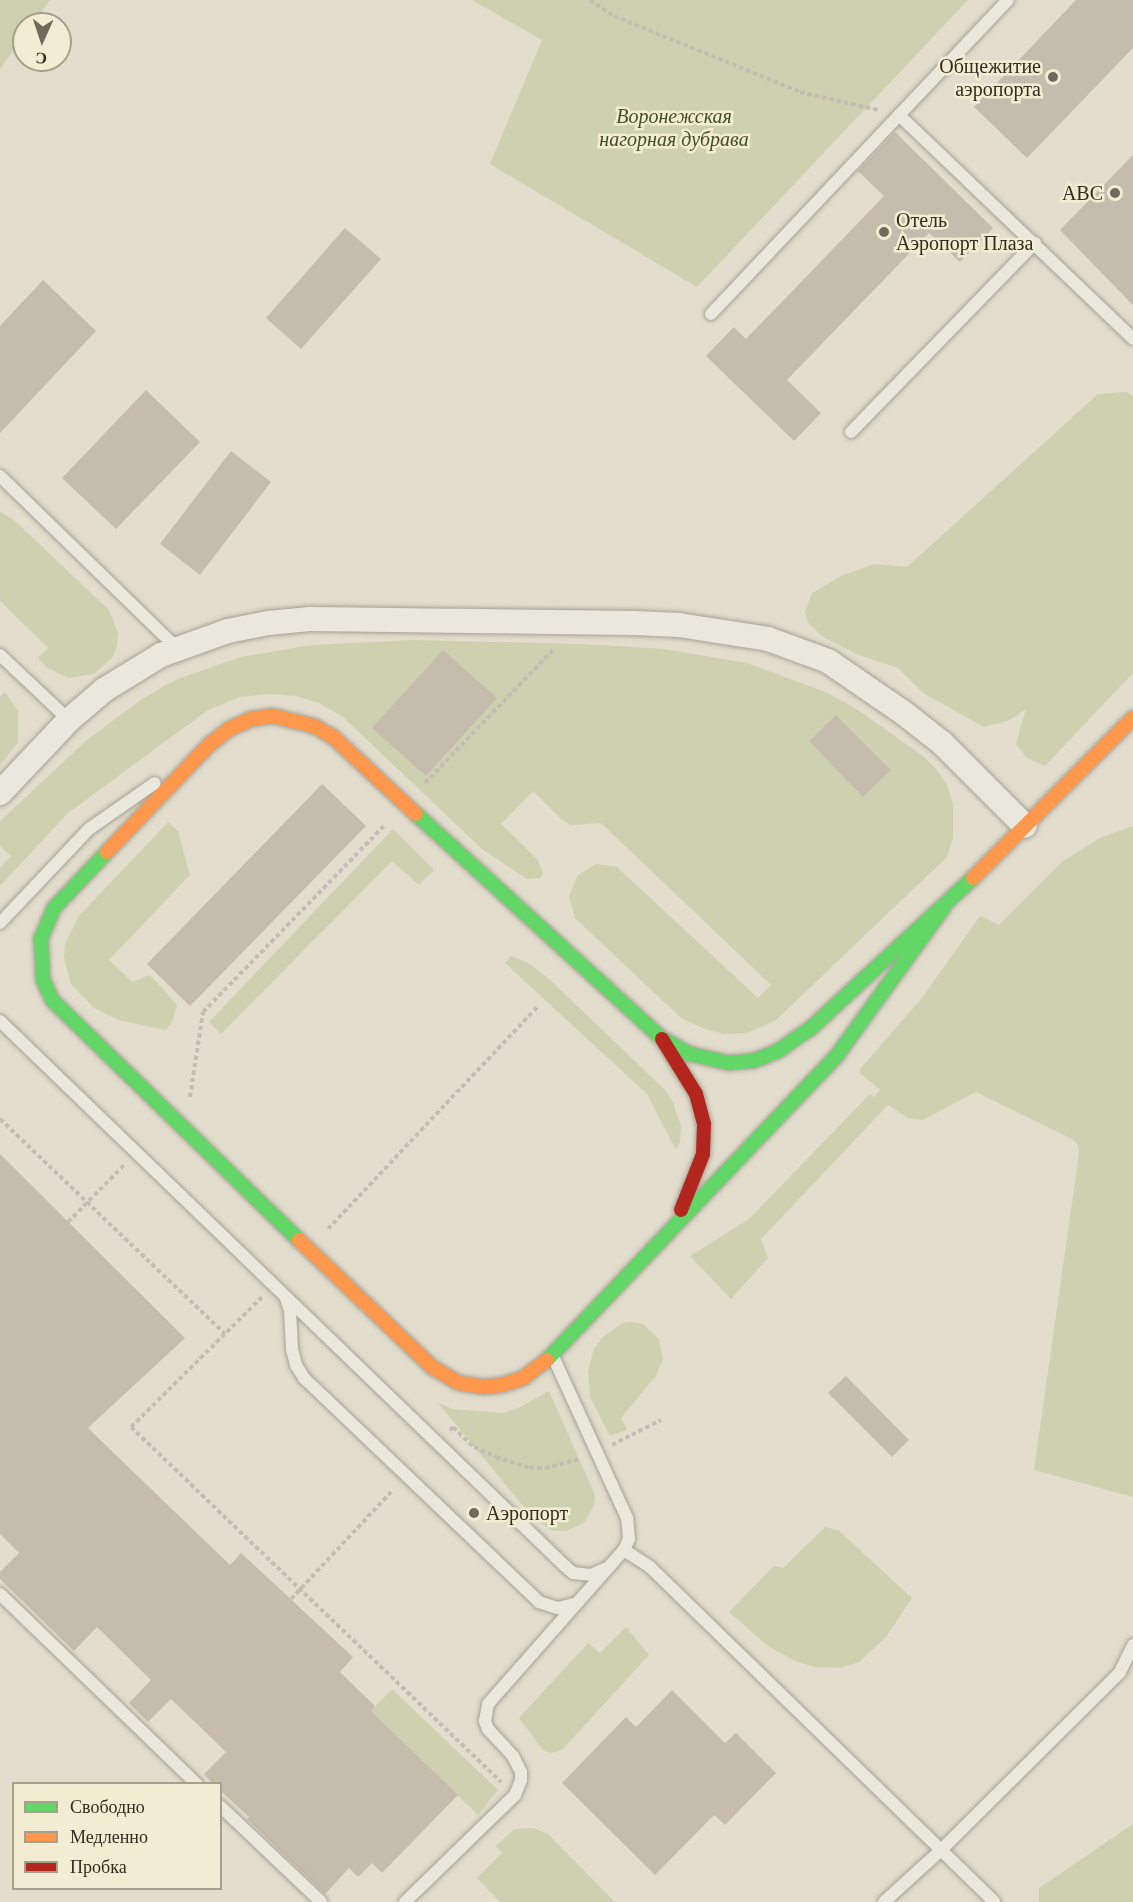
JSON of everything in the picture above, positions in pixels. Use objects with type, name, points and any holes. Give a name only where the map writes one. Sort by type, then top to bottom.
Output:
[{"type":"main road","points":[[944,907],[838,1054],[553,1355],[523,1378],[502,1385],[483,1387],[459,1383],[432,1366],[69,1019],[53,1001],[43,980],[40,958],[41,939],[54,908],[210,744],[229,729],[251,719],[273,716],[293,719],[314,726],[333,737],[660,1037],[690,1054],[728,1063],[753,1061],[778,1052],[810,1029],[944,907],[1133,718]]},
{"type":"main road","points":[[660,1037],[696,1094],[704,1124],[703,1154],[674,1228]]},
{"type":"street","points":[[0,792],[69,720],[104,690],[134,670],[177,648],[228,631],[268,623],[330,619],[668,624],[768,639],[828,661],[905,714],[942,743],[1025,826]]},
{"type":"lane","points":[[711,314],[1008,0]]},
{"type":"lane","points":[[899,115],[1133,339]]},
{"type":"lane","points":[[851,432],[1035,243]]},
{"type":"lane","points":[[0,477],[177,648]]},
{"type":"lane","points":[[0,655],[69,720]]},
{"type":"lane","points":[[0,923],[89,829],[210,744]]},
{"type":"lane","points":[[0,1021],[566,1568],[582,1575],[591,1575],[609,1567]]},
{"type":"lane","points":[[276,1286],[286,1298],[290,1310],[292,1349],[296,1365],[304,1378],[539,1602],[558,1608],[578,1602]]},
{"type":"lane","points":[[405,1902],[515,1795],[521,1780],[518,1763],[488,1729],[485,1712],[493,1696],[624,1550],[629,1539],[629,1527],[553,1355]]},
{"type":"lane","points":[[624,1550],[650,1567],[994,1902]]},
{"type":"lane","points":[[0,1594],[195,1782]]},
{"type":"lane","points":[[884,1902],[941,1850],[1119,1672],[1133,1645]]},
{"type":"lane","points":[[222,1808],[321,1902]]},
{"type":"path","points":[[590,0],[614,16],[800,92],[899,115]]},
{"type":"path","points":[[192,1094],[203,1012],[555,648]]},
{"type":"path","points":[[309,1249],[537,1007]]},
{"type":"path","points":[[0,1119],[225,1334]]},
{"type":"path","points":[[276,1286],[131,1427],[515,1795]]},
{"type":"path","points":[[438,1443],[453,1427],[474,1447],[514,1464],[530,1468],[562,1465],[597,1452],[661,1420]]},
{"type":"path","points":[[291,1599],[406,1476]]},
{"type":"green space","points":[[0,0],[50,0],[42,12],[12,12],[12,52],[0,69]]},
{"type":"green space","name":"Воронежская нагорная дубрава","points":[[472,0],[968,0],[697,287],[490,164],[542,40]]},
{"type":"green space","points":[[1127,392],[1133,396],[1133,673],[1045,766],[1027,758],[1016,744],[1026,709],[1010,720],[984,727],[923,693],[898,668],[856,654],[823,637],[809,624],[805,612],[812,593],[841,576],[875,564],[907,567],[1098,394]]},
{"type":"green space","points":[[0,511],[15,521],[109,610],[118,633],[117,646],[112,658],[94,674],[69,678],[47,668],[38,658],[48,648],[0,601]]},
{"type":"green space","points":[[412,640],[582,644],[664,649],[747,663],[828,693],[858,710],[923,756],[936,769],[947,785],[953,804],[953,838],[947,857],[775,1021],[747,1033],[724,1034],[702,1028],[681,1018],[575,918],[569,896],[578,875],[596,864],[617,867],[758,998],[771,985],[601,823],[571,825],[560,818],[533,791],[501,824],[538,860],[543,874],[540,878],[527,879],[482,849],[343,717],[321,704],[296,696],[269,694],[240,697],[208,710],[68,813],[0,886],[0,868],[11,856],[0,846],[0,821],[87,740],[142,699],[175,680],[241,657],[312,645]]},
{"type":"green space","points":[[5,692],[18,711],[18,743],[0,765],[0,697]]},
{"type":"green space","points":[[168,822],[178,831],[190,875],[109,960],[132,982],[150,975],[177,1005],[173,1020],[166,1030],[118,1020],[94,1008],[71,984],[64,958],[65,944],[79,916]]},
{"type":"green space","points":[[1133,826],[1133,1497],[1034,1470],[1079,1154],[1078,1145],[1072,1139],[976,1092],[923,1120],[908,1118],[888,1105],[761,1239],[768,1258],[731,1299],[690,1256],[749,1219],[870,1094],[874,1097],[880,1090],[860,1073],[860,1069],[922,998],[980,916],[999,925],[1063,861],[1100,838]]},
{"type":"green space","points":[[393,829],[434,870],[419,885],[392,861],[221,1034],[209,1022]]},
{"type":"green space","points":[[511,956],[528,963],[547,977],[665,1090],[673,1102],[681,1126],[680,1142],[676,1150],[647,1094],[505,963]]},
{"type":"green space","points":[[622,1323],[643,1324],[659,1339],[663,1360],[655,1377],[621,1418],[627,1430],[610,1436],[590,1397],[588,1371],[594,1349],[602,1338]]},
{"type":"green space","points":[[549,1391],[595,1495],[594,1505],[584,1523],[565,1531],[553,1531],[534,1519],[438,1403],[453,1409],[503,1413],[518,1408]]},
{"type":"green space","points":[[825,1527],[838,1530],[912,1598],[886,1637],[859,1662],[840,1668],[814,1667],[795,1661],[768,1646],[729,1612],[774,1566],[783,1568]]},
{"type":"green space","points":[[626,1627],[649,1655],[562,1750],[551,1753],[543,1750],[519,1718],[588,1643],[600,1653]]},
{"type":"green space","points":[[392,1689],[498,1790],[478,1815],[371,1711]]},
{"type":"green space","points":[[1133,1824],[1133,1902],[1039,1902],[1039,1888]]},
{"type":"green space","points":[[533,1828],[548,1834],[615,1902],[500,1902],[477,1878],[502,1853],[496,1846],[514,1829]]},
{"type":"building","name":"Общежитие аэропорта","points":[[1076,0],[1133,0],[1133,48],[1027,158],[974,107]]},
{"type":"building","points":[[895,132],[993,228],[960,262],[929,233],[787,380],[821,413],[794,441],[706,356],[734,327],[746,339],[884,196],[858,171]]},
{"type":"building","name":"ABC","points":[[1133,155],[1133,305],[1060,230]]},
{"type":"building","points":[[345,228],[381,259],[301,349],[266,318]]},
{"type":"building","points":[[43,280],[96,331],[0,433],[0,326]]},
{"type":"building","points":[[146,390],[200,442],[116,529],[62,478]]},
{"type":"building","points":[[231,451],[271,482],[200,575],[160,544]]},
{"type":"building","points":[[443,650],[497,698],[426,776],[372,728]]},
{"type":"building","points":[[836,715],[891,770],[863,797],[809,741]]},
{"type":"building","points":[[322,784],[366,826],[190,1006],[147,964]]},
{"type":"building","points":[[0,1154],[185,1338],[88,1428],[230,1565],[241,1553],[353,1657],[340,1672],[375,1706],[371,1711],[458,1795],[382,1873],[372,1863],[358,1877],[349,1868],[325,1894],[222,1792],[222,1782],[211,1782],[204,1774],[226,1752],[171,1699],[148,1722],[129,1703],[151,1680],[97,1627],[74,1651],[0,1579],[0,1572],[19,1553],[0,1534]]},
{"type":"building","points":[[846,1376],[909,1440],[892,1457],[828,1393]]},
{"type":"building","points":[[672,1690],[725,1743],[736,1733],[776,1773],[725,1825],[714,1815],[655,1875],[562,1783],[626,1717],[636,1727]]},
{"type":"traffic: fast","points":[[416,814],[660,1037],[690,1054],[728,1063],[753,1061],[778,1051],[810,1029],[973,878]]},
{"type":"traffic: fast","points":[[107,852],[54,908],[41,939],[43,980],[53,1001],[299,1240]]},
{"type":"traffic: fast","points":[[547,1360],[838,1054],[944,907]]},
{"type":"traffic: slow","points":[[107,852],[210,744],[229,729],[251,719],[273,716],[314,726],[333,737],[416,814]]},
{"type":"traffic: slow","points":[[973,878],[1133,718]]},
{"type":"traffic: slow","points":[[299,1240],[432,1367],[459,1383],[483,1387],[502,1385],[523,1378],[547,1360]]},
{"type":"traffic: jam","points":[[662,1039],[696,1094],[704,1124],[703,1154],[681,1210]]},
{"type":"place","name":"Общежитие аэропорта","points":[[1053,77]]},
{"type":"place","name":"ABC","points":[[1115,193]]},
{"type":"place","name":"Отель Аэропорт Плаза","points":[[884,232]]},
{"type":"place","name":"Аэропорт","points":[[474,1513]]}]
